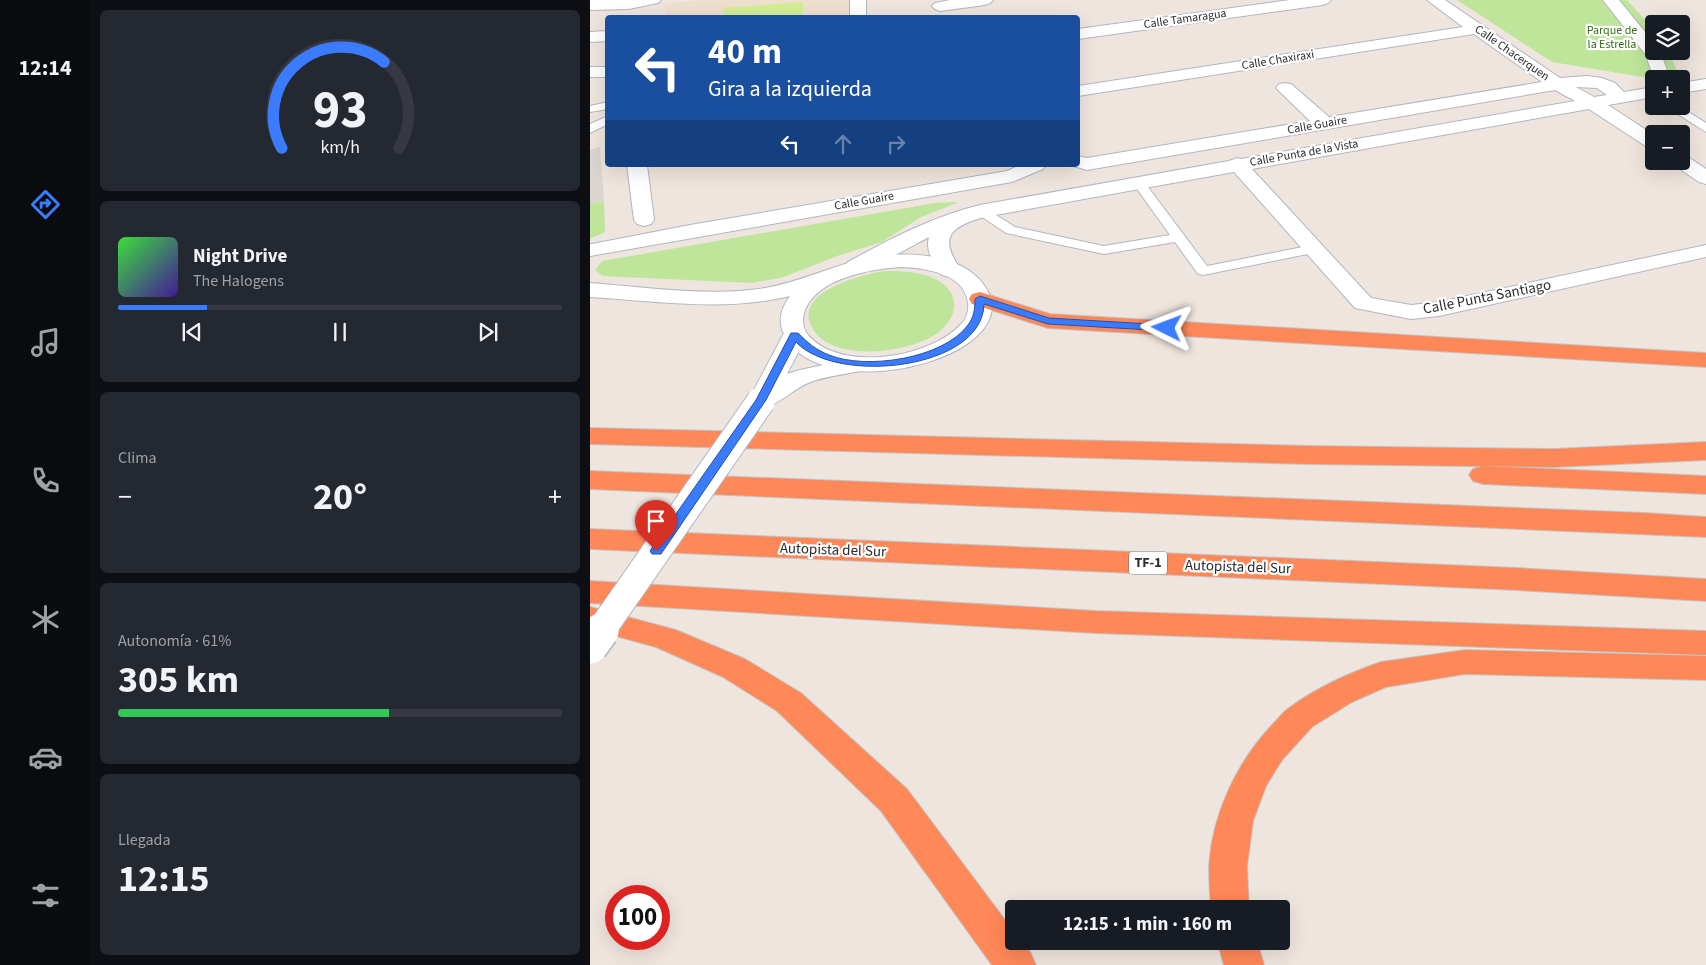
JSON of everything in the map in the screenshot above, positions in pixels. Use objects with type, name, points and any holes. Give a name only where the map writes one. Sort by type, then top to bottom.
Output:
[{"type":"highway","points":[[980,299],[1048,321],[1706,360]]},
{"type":"highway","points":[[590,436],[1309,455],[1554,458],[1706,451]]},
{"type":"highway","points":[[1309,455],[1394,471],[1706,485]]},
{"type":"highway","points":[[590,480],[1635,522],[1706,527]]},
{"type":"highway","name":"Autopista del Sur","points":[[590,539],[1507,578],[1706,590]]},
{"type":"highway","points":[[590,592],[1096,622],[1706,643]]},
{"type":"highway","points":[[590,618],[665,638],[734,668],[789,702],[894,800],[986,927],[1016,965]]},
{"type":"highway","points":[[1230,900],[1229,857],[1235,821],[1250,781],[1270,750],[1300,718],[1340,693],[1381,675],[1465,662],[1706,668]]},
{"type":"highway","points":[[1240,950],[1244,965]]},
{"type":"street","points":[[590,5],[651,0],[651,15]]},
{"type":"street","points":[[858,0],[858,15]]},
{"type":"street","points":[[941,8],[985,0]]},
{"type":"street","name":"Calle Tamaragua","points":[[1080,34],[1323,0]]},
{"type":"street","name":"Calle Chacerquen","points":[[1435,0],[1557,84],[1592,103],[1645,137]]},
{"type":"street","points":[[1611,0],[1654,54],[1658,70]]},
{"type":"street","name":"Calle Chaxiraxi","points":[[1080,91],[1478,30]]},
{"type":"street","points":[[590,37],[605,36]]},
{"type":"street","points":[[1519,58],[1560,74],[1645,91]]},
{"type":"street","points":[[590,72],[605,72]]},
{"type":"street","points":[[1596,81],[1612,89],[1618,98]]},
{"type":"street","name":"Calle Guaire","points":[[1080,162],[1087,164],[1557,84],[1596,81]]},
{"type":"street","points":[[1690,86],[1706,84]]},
{"type":"street","points":[[1285,88],[1325,124]]},
{"type":"street","name":"Calle Punta de la Vista","points":[[856,267],[908,238],[955,218],[980,211],[1645,93]]},
{"type":"street","name":"Calle Punta Santiago","points":[[1237,164],[1363,303],[1412,312],[1438,309],[1706,251]]},
{"type":"street","points":[[637,167],[644,220]]},
{"type":"street","name":"Calle Guaire","points":[[591,251],[690,231],[1012,176],[1032,167]]},
{"type":"street","points":[[1690,167],[1706,178]]},
{"type":"street","points":[[950,270],[940,256],[939,243],[942,232],[955,218]]},
{"type":"street","points":[[644,220],[666,228],[690,231]]},
{"type":"street","points":[[591,251],[644,220]]},
{"type":"street","points":[[590,290],[732,298],[800,286],[856,267],[884,262],[910,261],[934,264],[950,270],[962,276],[974,286],[980,299],[979,312],[973,325],[954,342],[929,354],[898,362],[860,364],[800,377],[761,400]]},
{"type":"street","points":[[590,646],[761,400],[794,332],[791,317],[797,302],[808,290],[829,276]]},
{"type":"street","points":[[732,298],[758,306],[785,321],[807,348],[827,358],[860,364]]},
{"type":"lane","points":[[590,108],[605,106]]},
{"type":"lane","points":[[1685,115],[1706,128]]},
{"type":"lane","points":[[590,129],[605,121]]},
{"type":"lane","points":[[1138,182],[1203,271],[1313,249]]},
{"type":"lane","points":[[980,211],[1011,230],[1104,250],[1179,237]]},
{"type":"shaded area","points":[[700,0],[851,0],[851,15],[666,15],[664,4]]},
{"type":"shaded area","points":[[600,147],[604,202],[590,203],[590,150]]},
{"type":"green space","name":"Parque de la Estrella","points":[[1457,0],[1627,0],[1645,20],[1645,60],[1672,60],[1677,70],[1645,70],[1645,77],[1552,62]]},
{"type":"green space","points":[[803,2],[803,15],[723,15],[724,8]]},
{"type":"green space","points":[[604,202],[605,232],[590,239],[590,203]]},
{"type":"green space","points":[[959,202],[921,217],[882,242],[837,256],[784,277],[752,283],[603,276],[595,270],[602,261],[935,203]]},
{"type":"green space","points":[[883,271],[925,275],[943,284],[953,298],[953,314],[948,323],[940,331],[927,339],[891,350],[851,350],[833,345],[819,336],[810,323],[809,311],[814,302],[834,286],[861,276]]},
{"type":"route","points":[[656,551],[761,400],[795,335],[807,348],[827,358],[860,364],[898,362],[929,354],[954,342],[973,325],[979,312],[980,299],[1048,321],[1167,328]]}]
